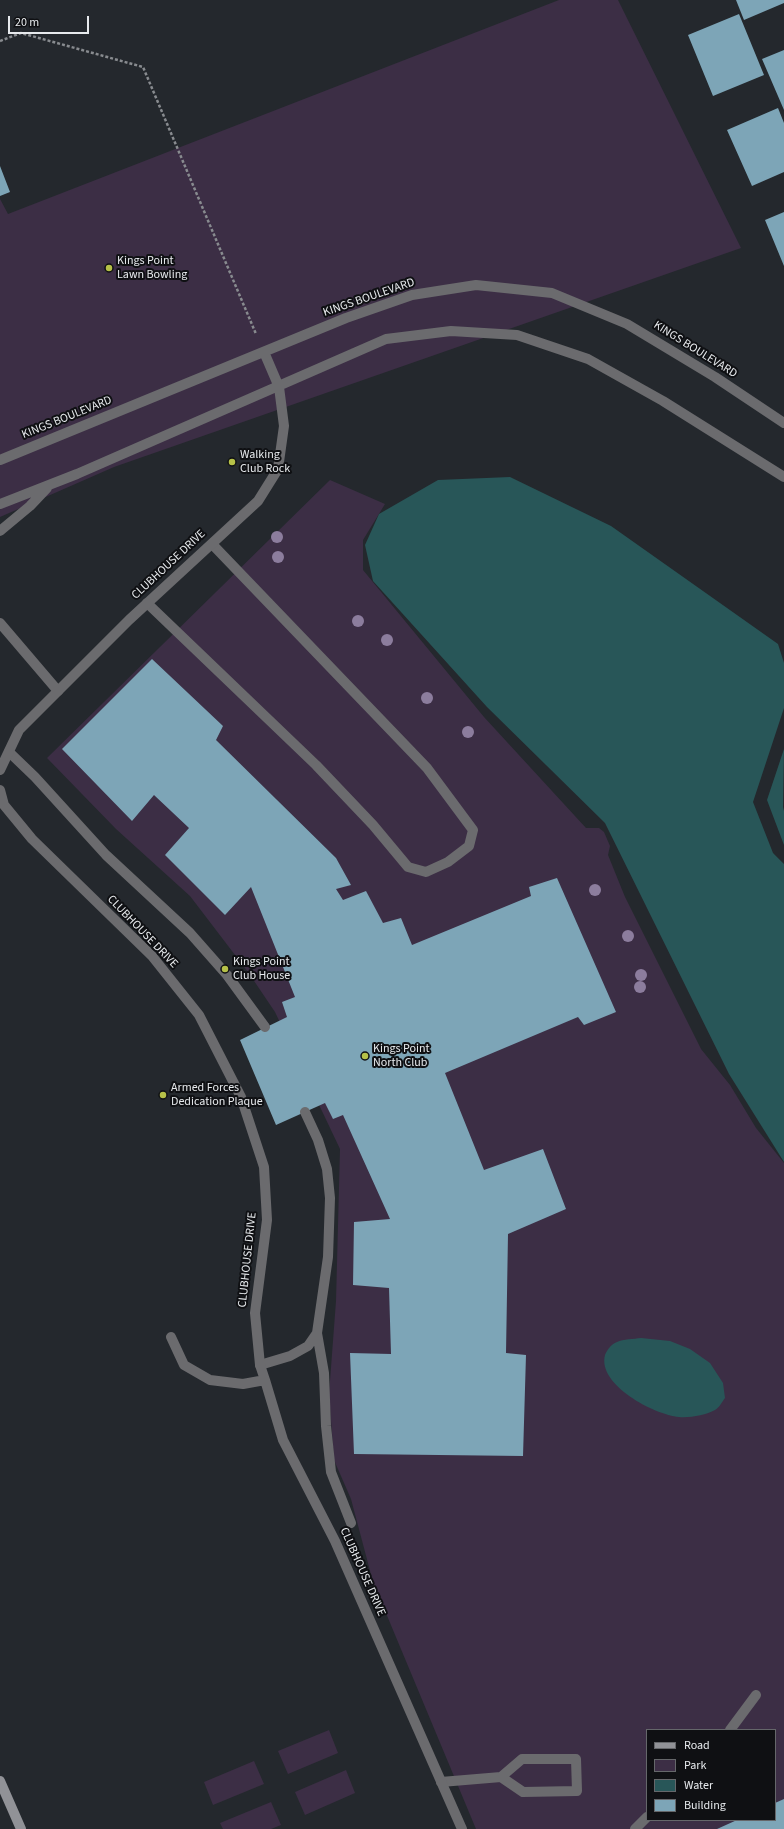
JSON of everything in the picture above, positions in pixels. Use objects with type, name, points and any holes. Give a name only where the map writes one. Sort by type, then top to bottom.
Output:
[{"type":"main road","points":[[0,1780],[21,1829]]},
{"type":"street","name":"KINGS BOULEVARD","points":[[0,460],[346,318],[412,295],[476,284],[552,293],[627,324],[715,377],[784,423]]},
{"type":"street","points":[[0,504],[50,485],[386,339],[451,331],[517,335],[588,359],[663,401],[784,477]]},
{"type":"street","name":"CLUBHOUSE DRIVE","points":[[0,770],[19,730],[147,603],[258,501],[278,469],[284,426],[278,387],[264,352]]},
{"type":"street","points":[[0,531],[30,506],[50,485]]},
{"type":"street","points":[[147,603],[316,765],[373,825],[408,867],[426,872],[448,862],[469,846],[473,830],[427,768],[212,544]]},
{"type":"street","points":[[0,623],[58,691]]},
{"type":"street","points":[[9,752],[36,777],[106,855],[190,933],[227,975],[265,1027]]},
{"type":"street","name":"CLUBHOUSE DRIVE","points":[[0,790],[4,805],[32,839],[152,956],[199,1015],[241,1097],[264,1167],[268,1220],[255,1313],[260,1365],[283,1440],[335,1541],[462,1829]]},
{"type":"street","points":[[305,1112],[318,1140],[327,1169],[330,1198],[328,1257],[317,1333],[324,1373],[326,1426],[332,1472],[351,1523]]},
{"type":"street","points":[[260,1365],[290,1356],[308,1346],[317,1333]]},
{"type":"street","points":[[171,1337],[184,1365],[210,1380],[243,1384],[265,1380]]},
{"type":"street","points":[[731,1729],[756,1696]]},
{"type":"street","points":[[441,1782],[501,1777],[522,1759],[576,1759],[577,1791],[523,1792],[501,1777]]},
{"type":"street","points":[[635,1829],[646,1818]]},
{"type":"path","points":[[0,41],[21,33],[142,66],[264,352]]},
{"type":"green space","points":[[559,0],[618,0],[741,248],[114,467],[0,517],[0,199],[8,214]]},
{"type":"green space","points":[[330,480],[385,504],[363,540],[363,570],[484,717],[586,828],[599,828],[604,832],[610,846],[608,855],[625,897],[701,1049],[730,1085],[756,1128],[784,1163],[784,1829],[476,1829],[373,1582],[351,1499],[334,1460],[329,1394],[336,1301],[340,1149],[275,1012],[248,972],[190,896],[116,829],[47,758]]},
{"type":"green space","points":[[329,1730],[338,1753],[288,1774],[278,1751]]},
{"type":"green space","points":[[254,1761],[264,1784],[213,1805],[204,1782]]},
{"type":"green space","points":[[346,1770],[355,1793],[305,1815],[295,1792]]},
{"type":"green space","points":[[271,1802],[281,1825],[271,1829],[223,1829],[220,1823]]},
{"type":"water","points":[[510,477],[611,526],[778,644],[784,663],[784,708],[753,802],[773,853],[784,864],[784,1162],[729,1074],[605,823],[487,707],[373,581],[365,545],[379,514],[438,480]]},
{"type":"water","points":[[784,749],[783,807],[784,845],[767,800]]},
{"type":"water","points":[[641,1338],[670,1341],[690,1349],[710,1363],[723,1383],[725,1398],[718,1408],[703,1415],[693,1417],[669,1415],[656,1411],[643,1404],[619,1387],[610,1377],[605,1366],[605,1355],[608,1349],[617,1342]]},
{"type":"building","points":[[736,0],[784,0],[784,3],[744,20]]},
{"type":"building","points":[[739,14],[764,75],[713,96],[688,35]]},
{"type":"building","points":[[784,50],[784,110],[762,59]]},
{"type":"building","points":[[778,108],[784,123],[784,172],[752,186],[727,130]]},
{"type":"building","points":[[0,166],[10,192],[0,196]]},
{"type":"building","points":[[784,212],[784,266],[765,220]]},
{"type":"building","name":"Kings Point North Club","points":[[152,659],[223,726],[216,740],[336,858],[351,885],[336,889],[343,900],[366,891],[383,923],[401,918],[412,945],[531,896],[529,887],[557,878],[616,1012],[584,1025],[578,1017],[445,1073],[484,1170],[543,1149],[566,1209],[508,1234],[506,1353],[526,1355],[523,1456],[354,1454],[350,1353],[391,1354],[389,1288],[353,1285],[354,1222],[390,1219],[343,1115],[333,1119],[325,1103],[276,1125],[240,1040],[287,1017],[282,1002],[295,997],[251,887],[225,915],[165,855],[189,828],[154,795],[132,821],[62,749]]},
{"type":"building","points":[[784,1799],[784,1829],[717,1829],[735,1821],[776,1821],[776,1803]]},
{"type":"place","name":"Kings Point Lawn Bowling","points":[[109,268]]},
{"type":"place","name":"Walking Club Rock","points":[[232,462]]},
{"type":"place","name":"Kings Point Club House","points":[[225,969]]},
{"type":"place","name":"Kings Point North Club","points":[[365,1056]]},
{"type":"place","name":"Armed Forces Dedication Plaque","points":[[163,1095]]}]
